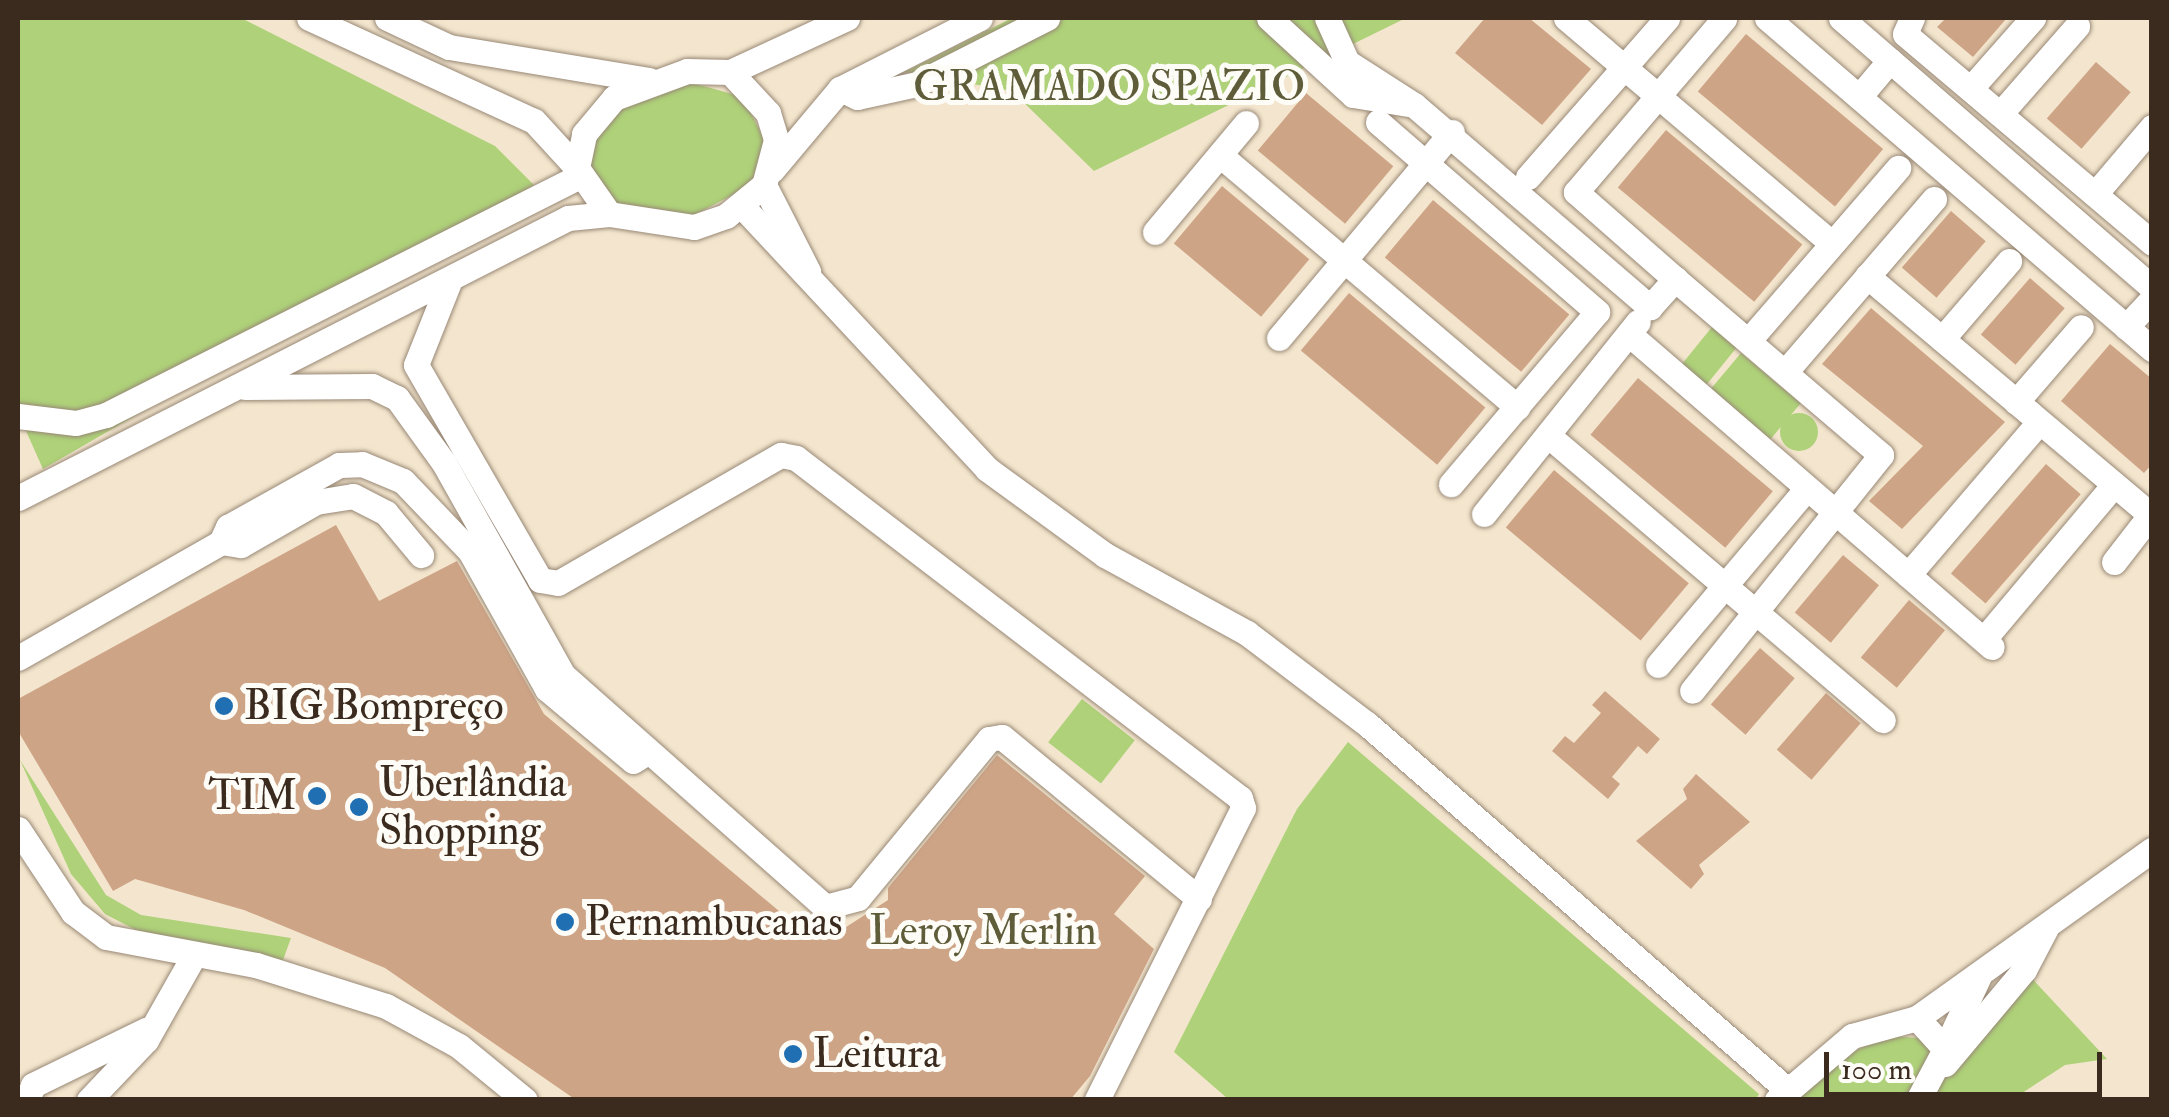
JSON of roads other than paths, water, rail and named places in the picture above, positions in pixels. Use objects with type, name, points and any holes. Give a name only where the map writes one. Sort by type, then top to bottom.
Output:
[{"type":"street","points":[[309,18],[534,121],[579,172],[609,214]]},
{"type":"street","points":[[387,18],[449,47],[649,80],[730,72],[847,18]]},
{"type":"street","points":[[18,498],[240,390],[568,218],[609,214],[694,227],[741,205],[840,89],[980,18]]},
{"type":"street","points":[[840,89],[857,98],[918,84],[1047,18]]},
{"type":"street","points":[[1327,18],[1347,62],[1452,132],[1650,307]]},
{"type":"street","points":[[1566,18],[1831,243]]},
{"type":"street","points":[[1528,177],[1668,18]]},
{"type":"street","points":[[1767,18],[2152,349]]},
{"type":"street","points":[[1841,18],[2152,287]]},
{"type":"street","points":[[1912,18],[1905,34],[2117,213],[2148,231]]},
{"type":"street","points":[[1971,88],[2033,18]]},
{"type":"street","points":[[1278,19],[1353,95],[1414,106]]},
{"type":"street","points":[[1692,691],[1881,455],[1576,192],[1724,20]]},
{"type":"street","points":[[1994,150],[2008,121],[2076,26]]},
{"type":"street","points":[[1859,97],[1890,60]]},
{"type":"street","points":[[730,72],[768,112],[768,177],[810,276]]},
{"type":"street","points":[[18,416],[76,422],[106,415],[579,172],[595,119],[649,80]]},
{"type":"street","points":[[1378,122],[1597,312],[1451,484]]},
{"type":"street","points":[[1155,232],[1246,123]]},
{"type":"street","points":[[2095,194],[2152,127]]},
{"type":"street","points":[[1278,338],[1452,132]]},
{"type":"street","points":[[1220,154],[1518,408]]},
{"type":"street","points":[[1748,340],[1898,168]]},
{"type":"street","points":[[1786,371],[1934,199]]},
{"type":"street","points":[[741,205],[810,276],[875,356],[1032,506],[1247,633],[1367,724],[1781,1093],[1852,1036],[1916,1018],[2152,850]]},
{"type":"street","points":[[2094,237],[2117,213]]},
{"type":"street","points":[[1942,339],[2009,261]]},
{"type":"street","points":[[1868,276],[2151,514],[2114,562]]},
{"type":"street","points":[[1484,514],[1675,279]]},
{"type":"street","points":[[449,282],[416,352],[420,376],[526,566],[549,583]]},
{"type":"street","points":[[2126,327],[2152,299]]},
{"type":"street","points":[[2016,402],[2081,327]]},
{"type":"street","points":[[1629,334],[1988,643],[2114,486]]},
{"type":"street","points":[[217,361],[240,390]]},
{"type":"street","points":[[240,390],[372,386],[396,398],[444,462],[517,600],[563,675],[834,908],[858,898],[989,739],[1002,737],[1199,899]]},
{"type":"street","points":[[1908,574],[2039,422]]},
{"type":"street","points":[[1550,437],[1883,720]]},
{"type":"street","points":[[517,600],[781,456],[796,458],[1240,798],[1199,899],[1097,1100]]},
{"type":"street","points":[[18,658],[221,542],[228,527],[339,465],[384,470],[470,550],[547,690],[634,760],[648,752]]},
{"type":"street","points":[[1658,665],[1807,488]]},
{"type":"street","points":[[221,542],[241,544],[316,502],[352,496],[386,513],[421,555]]},
{"type":"street","points":[[18,829],[87,924],[129,946],[256,964],[386,1006],[525,1100]]},
{"type":"street","points":[[1945,1056],[2024,970],[2050,919]]},
{"type":"street","points":[[89,1100],[146,1030],[194,957]]},
{"type":"street","points":[[1918,1100],[1945,1056],[1979,976]]},
{"type":"street","points":[[1916,1018],[1945,1056]]},
{"type":"street","points":[[27,1100],[33,1085],[146,1030]]},
{"type":"street","points":[[92,1054],[109,1063],[110,1078]]},
{"type":"place","name":"BIG Bompreço","points":[[224,706]]},
{"type":"place","name":"TIM","points":[[317,796]]},
{"type":"place","name":"Uberlândia Shopping","points":[[359,807]]},
{"type":"place","name":"Pernambucanas","points":[[565,922]]},
{"type":"place","name":"Leitura","points":[[793,1054]]},
{"type":"park label","name":"GRAMADO SPAZIO","points":[[1109,87]]},
{"type":"park label","name":"Leroy Merlin","points":[[983,931]]}]
